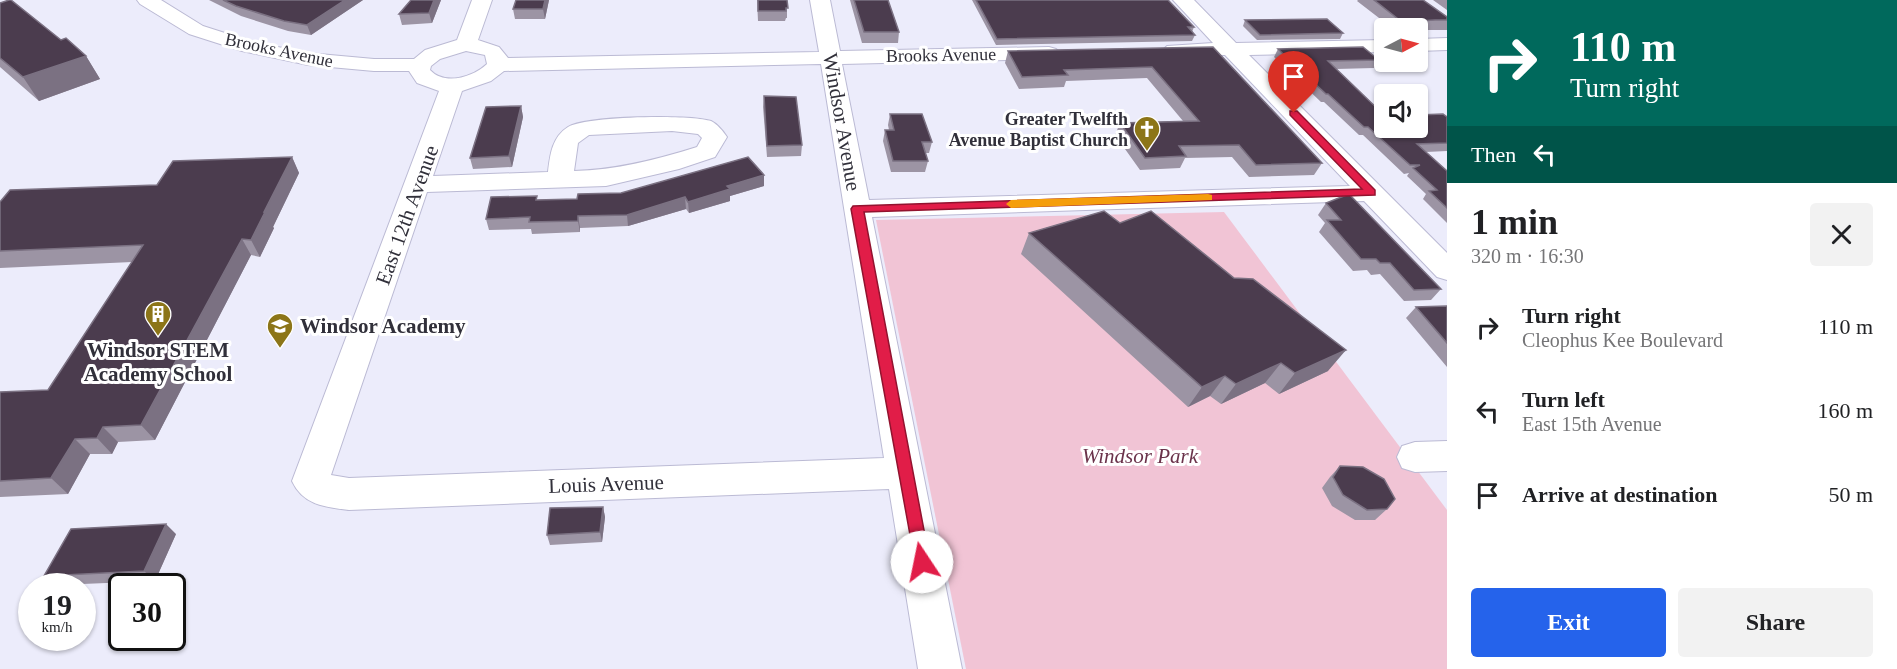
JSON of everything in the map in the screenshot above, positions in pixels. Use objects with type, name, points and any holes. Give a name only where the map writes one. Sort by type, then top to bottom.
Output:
[{"type":"street","name":"Brooks Avenue","points":[[147,0],[196,30],[249,47],[308,59],[374,65],[420,65]]},
{"type":"street","points":[[466,45],[482,0]]},
{"type":"street","name":"Windsor Avenue","points":[[820,0],[940,669]]},
{"type":"street","points":[[1183,0],[1447,270]]},
{"type":"street","points":[[1428,45],[1447,44]]},
{"type":"street","points":[[466,45],[488,49],[495,53],[498,65],[477,80],[453,84],[430,81],[423,77],[420,65],[425,59],[443,49],[466,45]]},
{"type":"street","points":[[1154,51],[1374,46]]},
{"type":"street","name":"Brooks Avenue","points":[[498,65],[1074,52]]},
{"type":"street","name":"East 12th Avenue","points":[[310,481],[453,84]]},
{"type":"street","points":[[418,184],[560,180],[606,178],[670,164],[706,152],[715,137],[705,127],[672,124],[584,128],[571,134],[565,141],[560,180]]},
{"type":"street","points":[[857,209],[1371,193]]},
{"type":"street","name":"Louis Avenue","points":[[310,481],[324,491],[349,494],[905,472]]},
{"type":"green space","name":"Windsor Park","points":[[1224,212],[1447,510],[1447,669],[966,669],[876,220]]},
{"type":"building","points":[[9,0],[61,40],[66,38],[86,56],[23,77],[0,58],[0,3]]},
{"type":"building","points":[[223,0],[345,0],[307,25],[284,21]]},
{"type":"building","points":[[411,0],[434,0],[429,13],[399,14]]},
{"type":"building","points":[[516,0],[545,0],[543,9],[513,9]]},
{"type":"building","points":[[758,0],[787,0],[788,8],[786,11],[758,11]]},
{"type":"building","points":[[854,0],[888,0],[899,32],[864,32]]},
{"type":"building","points":[[976,0],[1168,0],[1194,27],[1188,27],[1195,35],[997,39]]},
{"type":"building","points":[[1374,0],[1423,0],[1447,17],[1447,20],[1428,20],[1428,18],[1397,18]]},
{"type":"building","points":[[1327,19],[1343,33],[1260,35],[1245,20]]},
{"type":"building","points":[[1213,47],[1322,163],[1256,165],[1239,145],[1179,146],[1186,156],[1145,158],[1120,123],[1199,121],[1152,67],[1064,70],[1068,75],[1022,77],[1008,51]]},
{"type":"building","points":[[1363,47],[1374,56],[1374,60],[1328,61],[1374,105],[1374,132],[1368,127],[1364,127],[1326,94],[1278,49]]},
{"type":"building","points":[[764,96],[796,97],[802,145],[767,146]]},
{"type":"building","points":[[521,106],[509,156],[470,158],[486,107]]},
{"type":"building","points":[[890,114],[922,114],[932,142],[922,142],[928,161],[893,161],[885,130],[894,130]]},
{"type":"building","points":[[1443,114],[1447,117],[1447,143],[1417,144],[1447,171],[1447,208],[1429,191],[1437,190],[1413,168],[1420,165],[1410,165],[1380,138],[1428,138],[1428,115]]},
{"type":"building","name":"Windsor STEM Academy School","points":[[292,157],[251,240],[242,239],[141,425],[103,427],[97,438],[75,439],[51,478],[0,481],[0,392],[48,390],[143,245],[0,251],[0,202],[10,190],[157,185],[173,161]]},
{"type":"building","points":[[748,157],[764,175],[727,186],[730,189],[688,202],[685,197],[627,215],[578,216],[578,221],[529,222],[530,217],[486,219],[491,197],[537,196],[536,200],[577,199],[578,194],[621,193]]},
{"type":"building","points":[[1349,194],[1441,289],[1414,290],[1390,263],[1380,263],[1376,259],[1361,259],[1327,220],[1341,220],[1326,203]]},
{"type":"building","points":[[1104,211],[1120,223],[1151,211],[1234,278],[1253,279],[1346,350],[1295,373],[1281,363],[1236,384],[1225,376],[1202,387],[1029,233]]},
{"type":"building","points":[[1447,306],[1447,343],[1416,307]]},
{"type":"building","points":[[1340,466],[1363,467],[1384,479],[1395,499],[1387,509],[1367,510],[1343,495],[1333,477]]},
{"type":"building","points":[[603,507],[600,532],[547,535],[550,508]]},
{"type":"building","points":[[166,524],[144,571],[46,573],[71,529]]},
{"type":"slow traffic","points":[[1011,204],[1208,198]]},
{"type":"place","name":"Greater Twelfth Avenue Baptist Church","points":[[1147,152]]},
{"type":"place","name":"Windsor STEM Academy School","points":[[158,337]]},
{"type":"place","name":"Windsor Academy","points":[[280,349]]},
{"type":"route","points":[[922,562],[857,209],[1371,193],[1294,113]]}]
